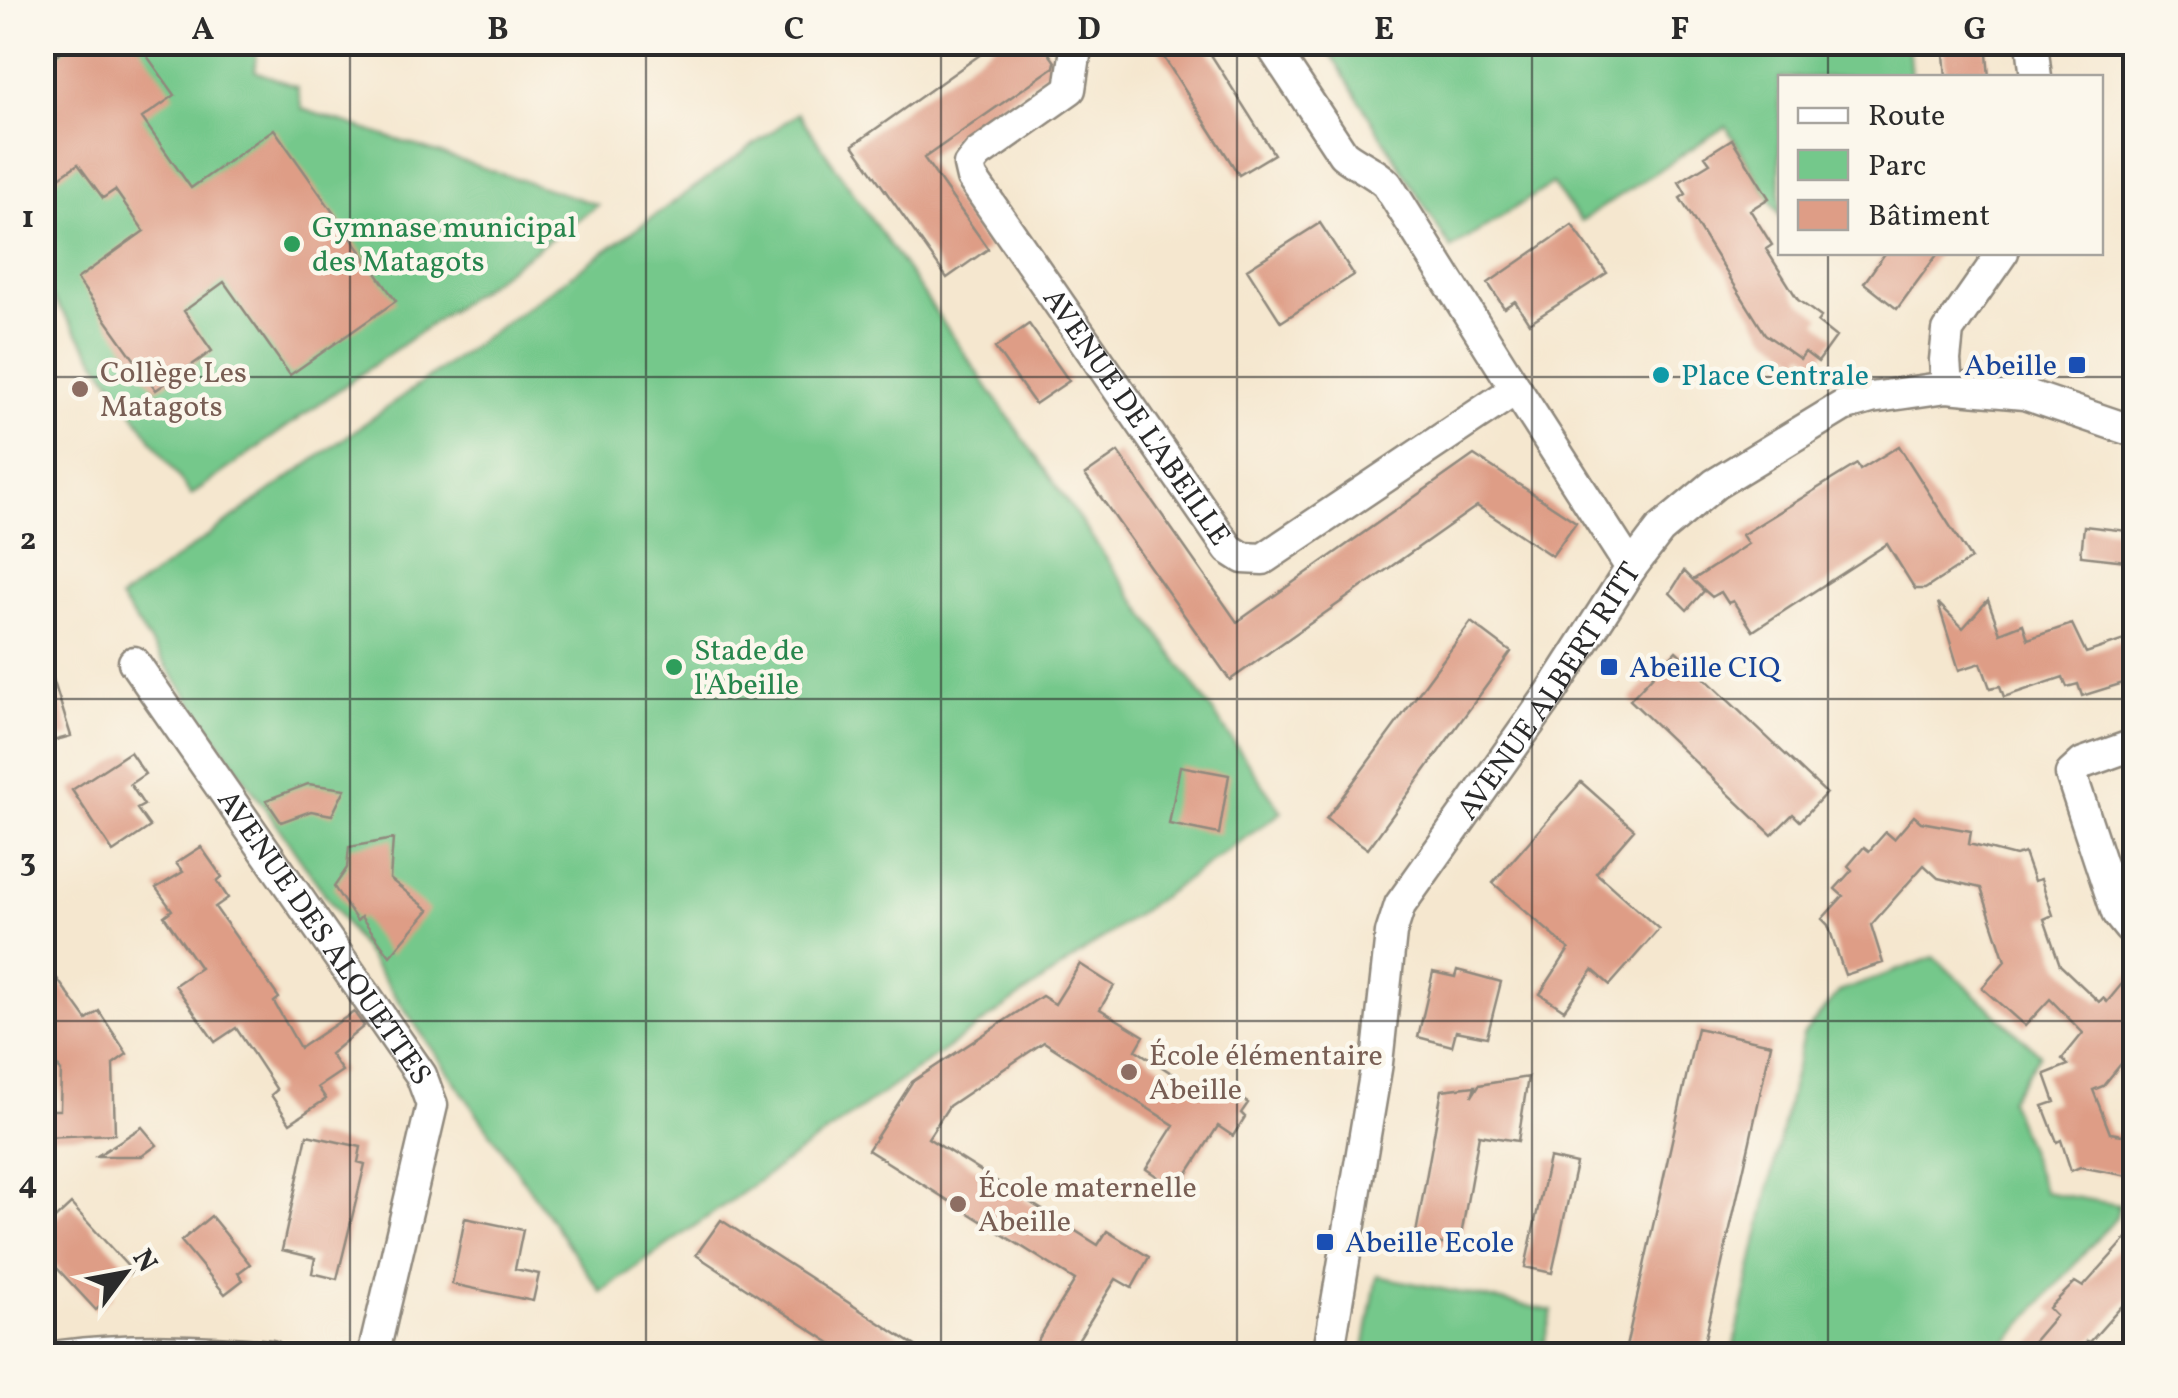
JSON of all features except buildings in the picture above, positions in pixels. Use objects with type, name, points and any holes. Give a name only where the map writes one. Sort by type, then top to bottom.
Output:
[{"type":"street","name":"AVENUE DE L'ABEILLE","points":[[1077,42],[1070,88],[978,154],[969,166],[972,178],[1228,549],[1243,558],[1263,559],[1516,389]]},
{"type":"street","points":[[1269,42],[1344,154],[1387,184],[1631,568]]},
{"type":"street","points":[[2032,42],[2036,75]]},
{"type":"street","points":[[1947,387],[1948,331],[2000,255]]},
{"type":"street","name":"AVENUE ALBERT RITT","points":[[1328,1356],[1377,1063],[1391,933],[1400,904],[1544,703],[1660,530],[1714,484],[1829,414],[1871,398],[1947,387],[2024,394],[2136,432]]},
{"type":"street","name":"AVENUE DES ALOUETTES","points":[[134,662],[421,1075],[432,1105],[373,1356]]},
{"type":"street","points":[[2136,744],[2082,764],[2072,774],[2117,913],[2136,931]]},
{"type":"street","points":[[61,1356],[99,1351],[212,1351],[272,1356]]},
{"type":"green space","name":"Gymnase municipal des Matagots","points":[[42,43],[257,43],[255,71],[297,87],[302,109],[598,205],[191,495],[43,284]]},
{"type":"green space","points":[[1324,43],[1908,43],[1911,75],[1778,75],[1778,214],[1726,126],[1581,221],[1552,184],[1451,249]]},
{"type":"green space","name":"Stade de l'Abeille","points":[[798,113],[1282,812],[601,1292],[120,599]]},
{"type":"green space","points":[[1934,957],[2040,1054],[2009,1099],[2044,1192],[2119,1205],[2116,1217],[2004,1345],[2007,1355],[1732,1355],[1803,1035],[1839,992]]},
{"type":"green space","points":[[1377,1276],[1552,1311],[1541,1355],[1363,1355]]},
{"type":"place","name":"Gymnase municipal des Matagots","points":[[292,244]]},
{"type":"place","name":"Abeille","points":[[2077,365]]},
{"type":"place","name":"Place Centrale","points":[[1661,375]]},
{"type":"place","name":"Collège Les Matagots","points":[[80,389]]},
{"type":"place","name":"Stade de l'Abeille","points":[[674,667]]},
{"type":"place","name":"Abeille CIQ","points":[[1609,667]]},
{"type":"place","name":"École élémentaire Abeille","points":[[1129,1072]]},
{"type":"place","name":"École maternelle Abeille","points":[[958,1204]]},
{"type":"place","name":"Abeille Ecole","points":[[1325,1242]]}]
